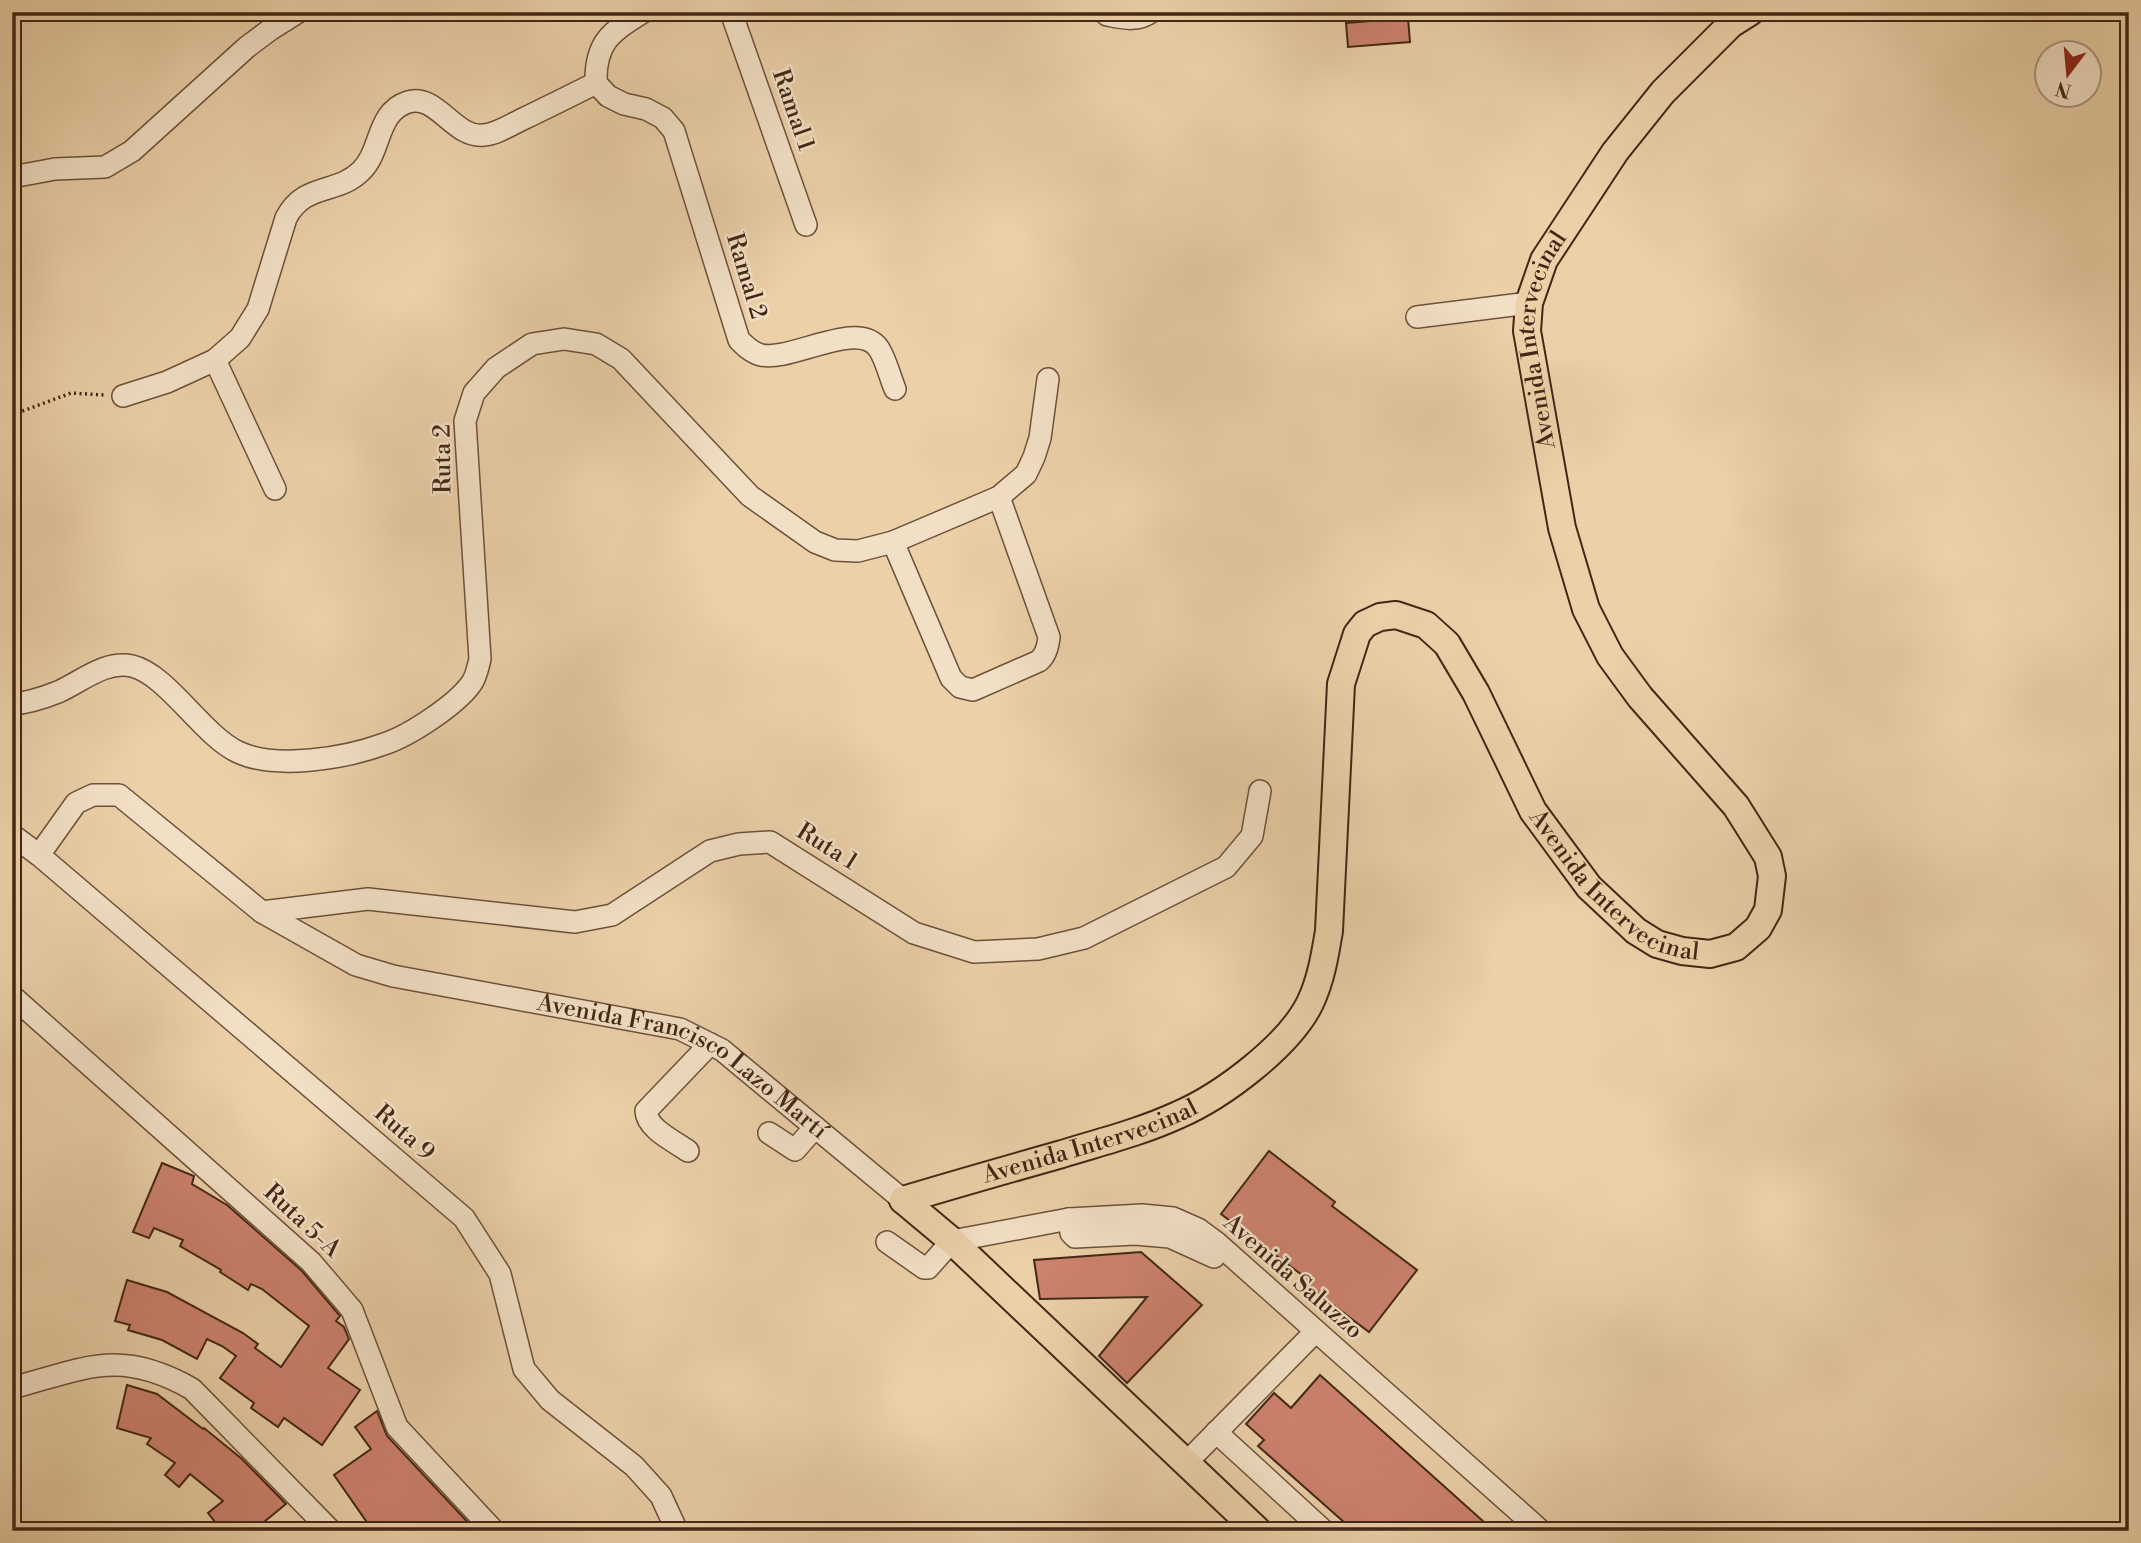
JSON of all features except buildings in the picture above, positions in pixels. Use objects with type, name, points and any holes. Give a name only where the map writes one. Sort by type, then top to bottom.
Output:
[{"type":"main road","name":"Avenida Intervecinal","points":[[903,1199],[1110,1140],[1180,1115],[1226,1088],[1286,1038],[1310,1004],[1323,968],[1329,931],[1341,684],[1357,634],[1365,624],[1380,617],[1396,614],[1426,625],[1447,644],[1476,694],[1533,811],[1589,887],[1636,931],[1657,944],[1682,951],[1710,954],[1736,947],[1758,928],[1768,909],[1772,876],[1768,857],[1736,806],[1632,687],[1610,656],[1586,609],[1562,528],[1527,331],[1529,303],[1544,260],[1615,152],[1663,92],[1731,24],[1750,12]]},
{"type":"main road","name":"Avenida Francisco Lazo Martí","points":[[903,1199],[953,1241],[1258,1531]]},
{"type":"street","points":[[12,177],[55,169],[104,167],[132,151],[247,47],[298,12]]},
{"type":"street","points":[[123,396],[167,382],[215,360],[240,338],[258,309],[292,206],[300,198],[354,177],[364,168],[387,116],[398,107],[410,101],[427,103],[460,129],[482,136],[508,126],[596,83],[600,48],[615,29],[643,12]]},
{"type":"street","name":"Ramal 1","points":[[731,12],[806,225]]},
{"type":"street","points":[[1104,12],[1107,15],[1131,19],[1149,15],[1151,12]]},
{"type":"street","name":"Ramal 2","points":[[596,83],[608,96],[663,118],[674,131],[739,340],[759,355],[773,356],[850,338],[867,340],[880,350],[895,389]]},
{"type":"street","points":[[1417,317],[1529,303]]},
{"type":"street","name":"Ruta 2","points":[[12,704],[27,703],[59,692],[102,669],[131,666],[152,676],[222,742],[239,753],[272,760],[328,758],[386,744],[436,716],[472,684],[480,659],[466,421],[474,393],[496,368],[532,344],[564,339],[596,344],[621,359],[750,496],[815,542],[835,550],[859,551],[893,542],[999,497],[1026,474],[1034,457],[1040,438],[1048,379]]},
{"type":"street","points":[[215,360],[275,489]]},
{"type":"street","points":[[893,542],[955,683],[973,690],[1039,661],[1046,651],[1049,637],[999,497]]},
{"type":"street","name":"Ruta 1","points":[[262,912],[368,899],[575,922],[612,915],[710,851],[739,844],[770,842],[914,933],[974,951],[1038,949],[1084,938],[1226,867],[1252,836],[1260,791]]},
{"type":"street","name":"Avenida Francisco Lazo Martí","points":[[39,855],[76,803],[93,795],[119,795],[262,912],[356,965],[393,976],[680,1029],[722,1050],[903,1199]]},
{"type":"street","name":"Ruta 9","points":[[12,835],[39,855],[464,1218],[500,1274],[524,1370],[550,1400],[634,1465],[661,1496],[677,1531]]},
{"type":"street","name":"Ruta 5-A","points":[[12,996],[312,1262],[352,1310],[397,1427],[494,1531]]},
{"type":"street","points":[[688,1151],[650,1124],[646,1111],[710,1044]]},
{"type":"street","points":[[769,1133],[795,1150],[815,1127]]},
{"type":"street","name":"Avenida Saluzzo","points":[[953,1241],[1069,1219],[1142,1215],[1173,1217],[1198,1228],[1541,1531]]},
{"type":"street","points":[[1069,1219],[1071,1233],[1075,1237],[1135,1234],[1170,1237],[1214,1257]]},
{"type":"street","points":[[887,1242],[924,1268],[928,1268],[953,1241]]},
{"type":"street","points":[[1186,1463],[1316,1331]]},
{"type":"street","points":[[12,1388],[98,1365],[128,1364],[166,1374],[192,1388],[331,1531]]},
{"type":"street","points":[[1216,1432],[1324,1531]]},
{"type":"path","points":[[12,415],[71,393],[123,396]]}]
